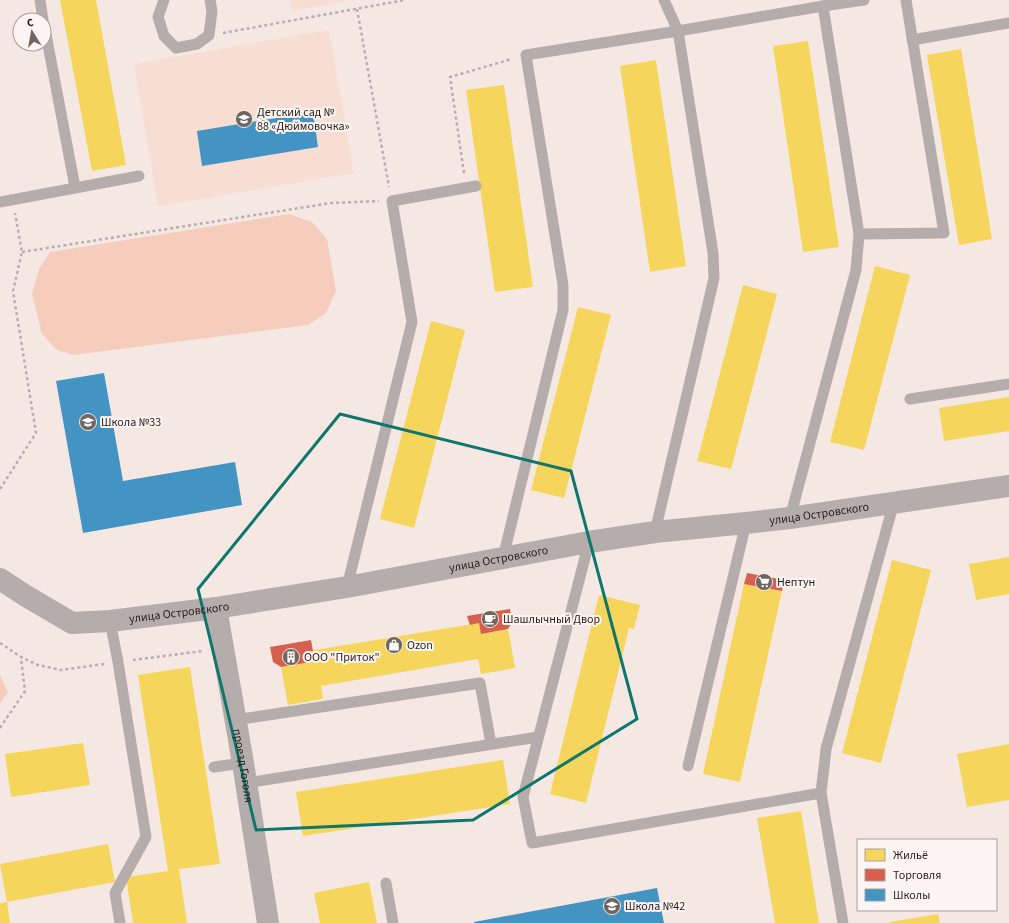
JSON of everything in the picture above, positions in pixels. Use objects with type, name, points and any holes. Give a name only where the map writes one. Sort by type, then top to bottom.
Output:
[{"type":"street","name":"улица Островского","points":[[0,579],[72,623],[110,621],[216,608],[347,587],[589,542],[655,532],[790,518],[1009,486]]},
{"type":"street","name":"проезд Гоголя","points":[[216,608],[268,923]]},
{"type":"lane","points":[[40,0],[42,12]]},
{"type":"lane","points":[[164,0],[158,17],[164,36],[176,48],[197,44],[209,36],[212,11],[210,0]]},
{"type":"lane","points":[[655,532],[714,278],[713,253],[678,31],[664,0]]},
{"type":"lane","points":[[503,558],[563,310],[563,285],[526,55],[864,0]]},
{"type":"lane","points":[[859,234],[944,233],[906,0]]},
{"type":"lane","points":[[790,518],[856,270],[859,234],[823,6]]},
{"type":"lane","points":[[912,40],[1009,23]]},
{"type":"lane","points":[[49,52],[75,187]]},
{"type":"lane","points":[[0,202],[139,176]]},
{"type":"lane","points":[[347,587],[412,322],[392,201],[471,187]]},
{"type":"lane","points":[[910,399],[1009,384]]},
{"type":"lane","points":[[843,923],[820,793],[826,749],[894,502]]},
{"type":"lane","points":[[688,766],[746,523]]},
{"type":"lane","points":[[589,542],[523,797],[532,843],[820,793]]},
{"type":"lane","points":[[110,621],[146,837],[115,893],[120,923]]},
{"type":"lane","points":[[235,720],[480,684],[491,744]]},
{"type":"lane","points":[[214,767],[244,773],[491,744],[538,737]]},
{"type":"lane","points":[[386,882],[393,923]]},
{"type":"path","points":[[209,36],[405,0]]},
{"type":"path","points":[[22,252],[331,203],[392,201],[357,9]]},
{"type":"path","points":[[471,187],[450,77],[526,55]]},
{"type":"path","points":[[0,489],[36,433],[13,291],[22,252],[13,199]]},
{"type":"path","points":[[0,643],[21,657],[25,691],[0,728]]},
{"type":"highlighted area","points":[[340,414],[571,471],[637,719],[473,820],[256,830],[198,589]]},
{"type":"shaded area","points":[[290,0],[350,0],[292,11]]},
{"type":"shaded area","name":"Детский сад № 88 «Дюймовочка»","points":[[329,30],[354,173],[158,206],[134,64]]},
{"type":"shaded area","points":[[289,214],[312,222],[327,239],[336,291],[326,313],[308,325],[73,355],[57,350],[42,334],[32,294],[39,269],[50,252]]},
{"type":"shaded area","points":[[0,675],[8,692],[0,703]]},
{"type":"building: Жильё","points":[[60,0],[96,0],[126,165],[92,171]]},
{"type":"building: Жильё","points":[[808,41],[839,247],[803,252],[773,46]]},
{"type":"building: Жильё","points":[[961,49],[992,239],[959,245],[927,55]]},
{"type":"building: Жильё","points":[[656,60],[686,266],[650,272],[620,66]]},
{"type":"building: Жильё","points":[[504,85],[533,287],[495,292],[466,90]]},
{"type":"building: Жильё","points":[[875,266],[910,275],[864,450],[830,442]]},
{"type":"building: Жильё","points":[[743,285],[777,294],[731,469],[697,461]]},
{"type":"building: Жильё","points":[[578,307],[611,315],[564,498],[531,490]]},
{"type":"building: Жильё","points":[[431,321],[465,330],[414,528],[380,519]]},
{"type":"building: Жильё","points":[[1009,397],[1009,431],[944,441],[939,408]]},
{"type":"building: Жильё","points":[[1009,557],[1009,594],[976,600],[969,564]]},
{"type":"building: Жильё","points":[[892,560],[931,570],[881,763],[842,753]]},
{"type":"building: Жильё","points":[[744,584],[782,591],[740,782],[703,774]]},
{"type":"building: Жильё","points":[[599,595],[640,605],[634,629],[629,628],[586,803],[550,794]]},
{"type":"building: Жильё","points":[[479,623],[481,634],[508,629],[515,668],[481,674],[478,659],[321,686],[323,699],[288,705],[281,667],[311,662],[309,651]]},
{"type":"building: Жильё","points":[[190,667],[220,864],[179,869],[187,923],[133,923],[126,877],[168,871],[138,675]]},
{"type":"building: Жильё","points":[[83,743],[90,785],[11,797],[5,754]]},
{"type":"building: Жильё","points":[[1009,744],[1009,800],[967,807],[957,754]]},
{"type":"building: Жильё","points":[[503,760],[510,804],[303,836],[296,792]]},
{"type":"building: Жильё","points":[[801,811],[819,923],[775,923],[757,818]]},
{"type":"building: Жильё","points":[[108,844],[115,882],[7,902],[0,864]]},
{"type":"building: Жильё","points":[[369,882],[377,923],[320,923],[314,893]]},
{"type":"building: Жильё","points":[[7,902],[10,923],[0,923],[0,903]]},
{"type":"building: Жильё","points":[[938,914],[940,923],[890,923],[890,922]]},
{"type":"building: Торговля","name":"Нептун","points":[[747,573],[784,580],[782,591],[744,584]]},
{"type":"building: Торговля","name":"Шашлычный Двор","points":[[510,609],[512,622],[508,629],[481,634],[479,623],[470,625],[467,616]]},
{"type":"building: Торговля","name":"ООО \"Приток\"","points":[[311,640],[313,651],[309,651],[311,662],[281,667],[273,662],[270,647]]},
{"type":"building: Школы","points":[[313,112],[318,147],[202,166],[197,131]]},
{"type":"building: Школы","name":"Школа №33","points":[[104,373],[123,481],[235,462],[242,505],[83,533],[56,381]]},
{"type":"building: Школы","name":"Школа №42","points":[[657,888],[664,923],[474,923],[474,922]]},
{"type":"place","name":"Детский сад № 88 «Дюймовочка»","points":[[244,119]]},
{"type":"place","name":"Школа №33","points":[[88,422]]},
{"type":"place","name":"Нептун","points":[[764,582]]},
{"type":"place","name":"Шашлычный Двор","points":[[490,619]]},
{"type":"place","name":"Ozon","points":[[394,645]]},
{"type":"place","name":"ООО \"Приток\"","points":[[291,657]]},
{"type":"place","name":"Школа №42","points":[[612,906]]}]
